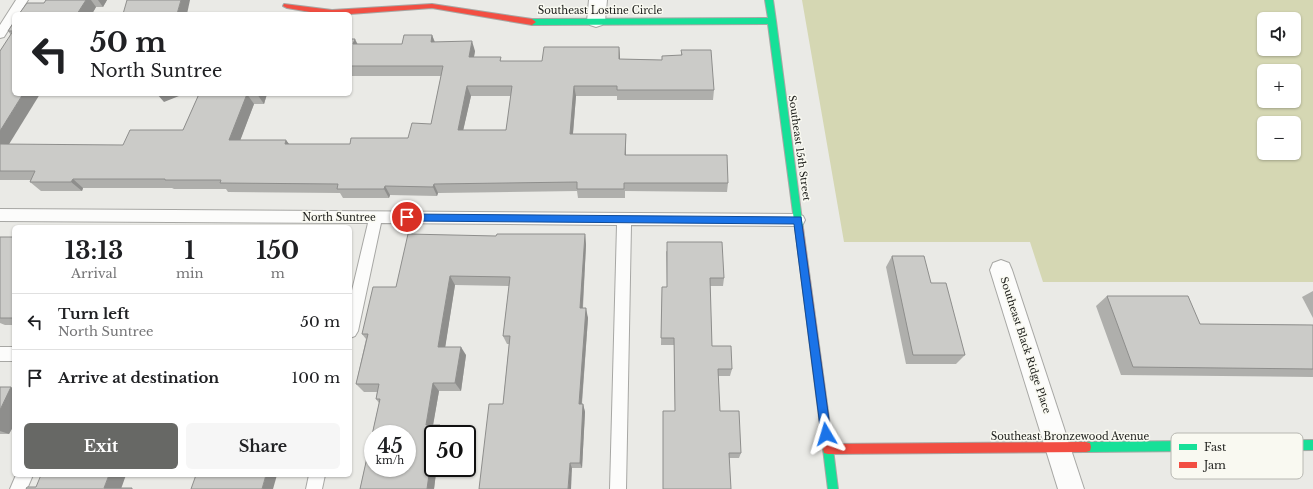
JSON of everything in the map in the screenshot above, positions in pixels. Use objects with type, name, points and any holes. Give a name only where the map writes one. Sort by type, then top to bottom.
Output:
[{"type":"street","points":[[596,21],[598,0]]},
{"type":"street","name":"Southeast 15th Street","points":[[769,0],[833,489]]},
{"type":"street","name":"Southeast Lostine Circle","points":[[287,6],[326,12]]},
{"type":"street","name":"Southeast Lostine Circle","points":[[346,12],[432,6],[531,22],[772,21]]},
{"type":"street","name":"Southeast Black Ridge Place","points":[[1001,270],[1072,489]]},
{"type":"street","name":"Southeast Bronzewood Avenue","points":[[1303,445],[1313,445]]},
{"type":"street","name":"Southeast Bronzewood Avenue","points":[[828,449],[1171,446]]},
{"type":"lane","points":[[14,12],[22,0]]},
{"type":"lane","points":[[0,34],[12,15]]},
{"type":"lane","name":"North Suntree","points":[[0,215],[798,220]]},
{"type":"lane","points":[[352,322],[376,217]]},
{"type":"lane","points":[[618,489],[624,219]]},
{"type":"lane","points":[[0,354],[12,354]]},
{"type":"lane","points":[[18,489],[23,477]]},
{"type":"lane","points":[[314,489],[317,477]]},
{"type":"green space","points":[[802,0],[1313,0],[1313,282],[1043,282],[1030,242],[844,242]]},
{"type":"building","points":[[46,0],[86,0],[78,12],[20,12],[27,3],[44,3]]},
{"type":"building","points":[[127,0],[181,0],[178,12],[124,12]]},
{"type":"building","points":[[12,25],[12,31],[8,31]]},
{"type":"building","points":[[12,33],[12,96],[22,96],[0,131],[0,51]]},
{"type":"building","points":[[404,35],[432,35],[431,42],[472,41],[469,57],[501,57],[500,61],[542,61],[544,47],[619,47],[619,59],[662,60],[662,56],[682,55],[681,50],[711,50],[714,90],[617,90],[617,86],[574,86],[570,134],[626,134],[625,155],[727,155],[728,183],[624,183],[624,189],[577,189],[577,182],[434,184],[433,187],[385,186],[384,189],[337,189],[338,184],[220,183],[221,180],[73,179],[71,182],[30,182],[35,171],[0,171],[0,144],[123,145],[130,130],[183,130],[198,96],[246,96],[229,140],[286,140],[285,144],[350,144],[351,138],[408,138],[412,123],[431,124],[443,66],[352,66],[352,39],[355,39],[353,44],[402,44]],"holes":[[[467,86],[512,86],[506,130],[458,130]]]},
{"type":"building","points":[[408,234],[496,236],[497,234],[585,234],[580,308],[586,308],[579,404],[583,404],[580,463],[570,463],[568,489],[479,489],[489,404],[503,404],[510,336],[503,336],[510,277],[450,276],[438,347],[461,347],[455,383],[433,383],[426,425],[424,425],[424,477],[429,477],[427,489],[360,489],[364,471],[364,477],[416,477],[416,425],[374,425],[380,399],[376,399],[379,384],[356,384],[368,334],[362,334],[373,287],[396,287]]},
{"type":"building","points":[[0,237],[12,237],[12,318],[0,318]]},
{"type":"building","points":[[667,242],[722,242],[724,278],[710,278],[712,346],[731,346],[732,369],[718,369],[720,411],[739,411],[741,453],[729,453],[731,489],[663,489],[663,411],[675,411],[674,338],[661,338],[662,287],[667,287]]},
{"type":"building","points":[[892,256],[924,256],[931,283],[946,283],[965,355],[913,355]]},
{"type":"building","points":[[1107,296],[1188,296],[1200,324],[1313,325],[1313,369],[1133,367]]},
{"type":"building","points":[[0,387],[11,387],[0,410]]},
{"type":"building","points":[[40,477],[108,477],[104,488],[132,489],[26,489],[27,487],[36,487]]},
{"type":"building","points":[[195,477],[265,477],[262,489],[191,489]]},
{"type":"traffic: fast","points":[[769,0],[799,228]]},
{"type":"traffic: fast","points":[[532,22],[772,21]]},
{"type":"traffic: fast","points":[[826,433],[833,489]]},
{"type":"traffic: fast","points":[[1303,445],[1313,445]]},
{"type":"traffic: fast","points":[[1086,447],[1171,446]]},
{"type":"traffic: jam","points":[[287,6],[326,12]]},
{"type":"traffic: jam","points":[[346,12],[432,6],[532,22]]},
{"type":"traffic: jam","points":[[799,228],[826,433]]},
{"type":"traffic: jam","points":[[828,449],[1086,447]]},
{"type":"route","points":[[407,217],[798,220],[826,434]]}]
